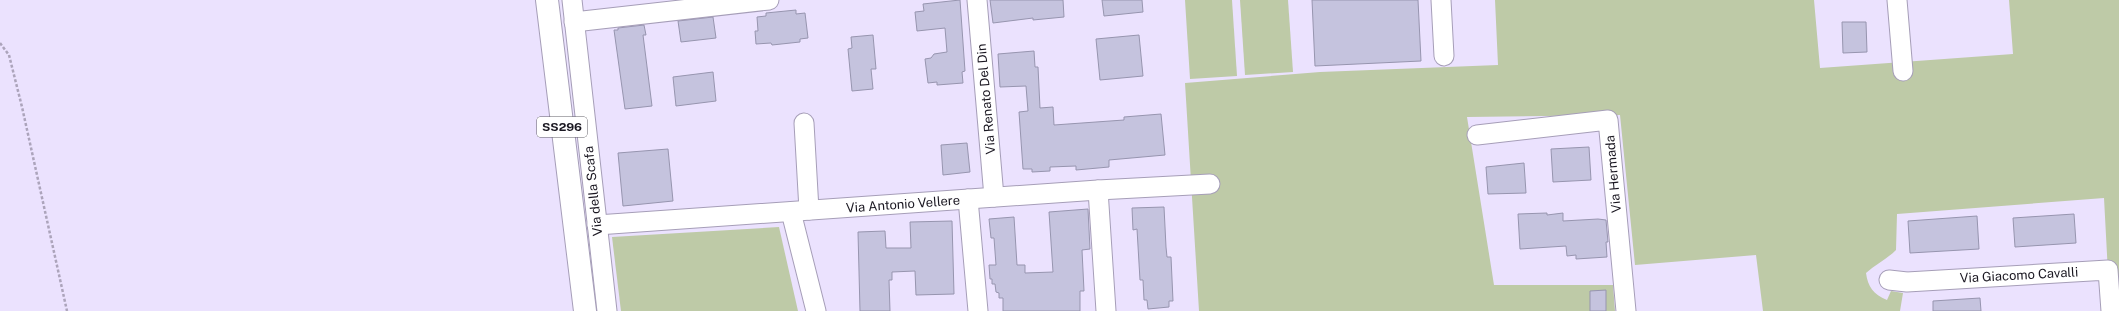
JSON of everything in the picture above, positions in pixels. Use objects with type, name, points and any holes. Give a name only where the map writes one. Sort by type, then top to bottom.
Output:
[{"type":"main road","name":"SS296","points":[[547,0],[585,311]]},
{"type":"main road","name":"SS296","points":[[577,255],[581,311]]},
{"type":"street","name":"Via della Scafa","points":[[572,0],[607,311]]},
{"type":"street","points":[[574,22],[769,0]]},
{"type":"street","name":"Via Renato Del Din","points":[[977,0],[994,197]]},
{"type":"street","points":[[1441,0],[1444,56]]},
{"type":"street","points":[[1897,0],[1903,71]]},
{"type":"street","name":"Via Hermada","points":[[1477,135],[1608,120],[1626,311]]},
{"type":"street","points":[[804,123],[800,211],[816,311]]},
{"type":"street","name":"Via Antonio Vellere","points":[[597,225],[1098,190],[1210,184]]},
{"type":"street","points":[[1098,190],[1106,311]]},
{"type":"street","points":[[968,199],[978,311]]},
{"type":"street","name":"Via Giacomo Cavalli","points":[[1889,280],[1907,282],[2108,270],[2111,311]]},
{"type":"path","points":[[0,43],[8,55],[20,99],[63,290],[66,311]]},
{"type":"green space","points":[[1185,0],[1232,0],[1237,76],[1190,79]]},
{"type":"green space","points":[[1240,0],[1288,0],[1293,72],[1245,75]]},
{"type":"green space","points":[[1495,0],[1814,0],[1820,68],[2013,54],[2009,0],[2119,0],[2119,311],[2110,311],[2104,198],[1897,214],[1896,250],[1866,273],[1872,290],[1882,298],[1887,300],[1891,291],[1903,293],[1900,311],[1763,311],[1756,255],[1635,265],[1620,115],[1467,117],[1494,285],[1613,285],[1615,311],[1199,311],[1185,83],[1320,72],[1498,65]]},
{"type":"green space","points":[[779,227],[798,311],[621,311],[612,237]]},
{"type":"building","points":[[960,0],[965,71],[962,72],[963,83],[937,85],[937,82],[928,83],[925,59],[931,58],[934,54],[947,52],[945,28],[917,31],[915,12],[924,11],[923,4]]},
{"type":"building","points":[[990,0],[1063,0],[1064,17],[1033,20],[1033,18],[993,23]]},
{"type":"building","points":[[1102,0],[1142,0],[1143,12],[1104,16]]},
{"type":"building","points":[[1312,0],[1418,0],[1421,61],[1315,66]]},
{"type":"building","points":[[796,10],[796,14],[805,13],[808,38],[800,39],[800,42],[772,45],[771,43],[756,44],[755,31],[758,31],[757,17],[766,16],[766,13]]},
{"type":"building","points":[[713,17],[716,38],[681,42],[678,21]]},
{"type":"building","points":[[1842,22],[1866,22],[1867,52],[1843,53]]},
{"type":"building","points":[[644,25],[646,35],[643,35],[652,106],[625,109],[614,30],[618,30],[618,28]]},
{"type":"building","points":[[873,35],[876,69],[871,69],[873,89],[852,91],[848,49],[852,48],[851,37]]},
{"type":"building","points":[[1139,35],[1143,76],[1100,80],[1096,39]]},
{"type":"building","points":[[1034,51],[1035,67],[1038,67],[1040,108],[1053,107],[1054,125],[1124,120],[1124,117],[1161,114],[1165,155],[1109,160],[1109,167],[1076,170],[1076,166],[1050,167],[1050,171],[1032,172],[1032,169],[1023,169],[1019,112],[1028,111],[1026,86],[1000,87],[998,54]]},
{"type":"building","points":[[713,72],[716,101],[676,106],[673,77]]},
{"type":"building","points":[[967,143],[970,172],[943,175],[941,145]]},
{"type":"building","points":[[1589,147],[1591,180],[1553,182],[1551,149]]},
{"type":"building","points":[[668,149],[673,201],[623,206],[618,153]]},
{"type":"building","points":[[1524,163],[1526,193],[1488,194],[1486,167]]},
{"type":"building","points":[[1164,207],[1167,257],[1171,257],[1173,301],[1169,301],[1169,307],[1148,309],[1147,300],[1144,300],[1143,280],[1140,280],[1137,229],[1133,230],[1132,208]]},
{"type":"building","points":[[1088,209],[1090,249],[1082,250],[1084,291],[1080,291],[1080,311],[1003,311],[1003,298],[999,298],[999,293],[996,292],[995,284],[992,284],[992,279],[990,279],[989,265],[996,265],[994,238],[991,238],[989,219],[1014,217],[1017,265],[1025,265],[1025,273],[1053,272],[1049,212]]},
{"type":"building","points":[[1547,213],[1547,215],[1563,213],[1563,221],[1606,220],[1608,242],[1606,242],[1607,257],[1576,259],[1576,255],[1567,256],[1566,246],[1520,249],[1518,214]]},
{"type":"building","points":[[2074,214],[2076,243],[2015,247],[2013,218]]},
{"type":"building","points":[[1977,216],[1979,249],[1910,253],[1908,221]]},
{"type":"building","points":[[952,221],[954,294],[916,295],[915,271],[892,272],[892,280],[889,280],[890,311],[860,311],[858,232],[885,231],[886,248],[911,248],[910,222]]},
{"type":"building","points":[[1606,290],[1606,311],[1590,311],[1590,291]]},
{"type":"building","points":[[1980,298],[1981,311],[1933,311],[1933,301]]}]
